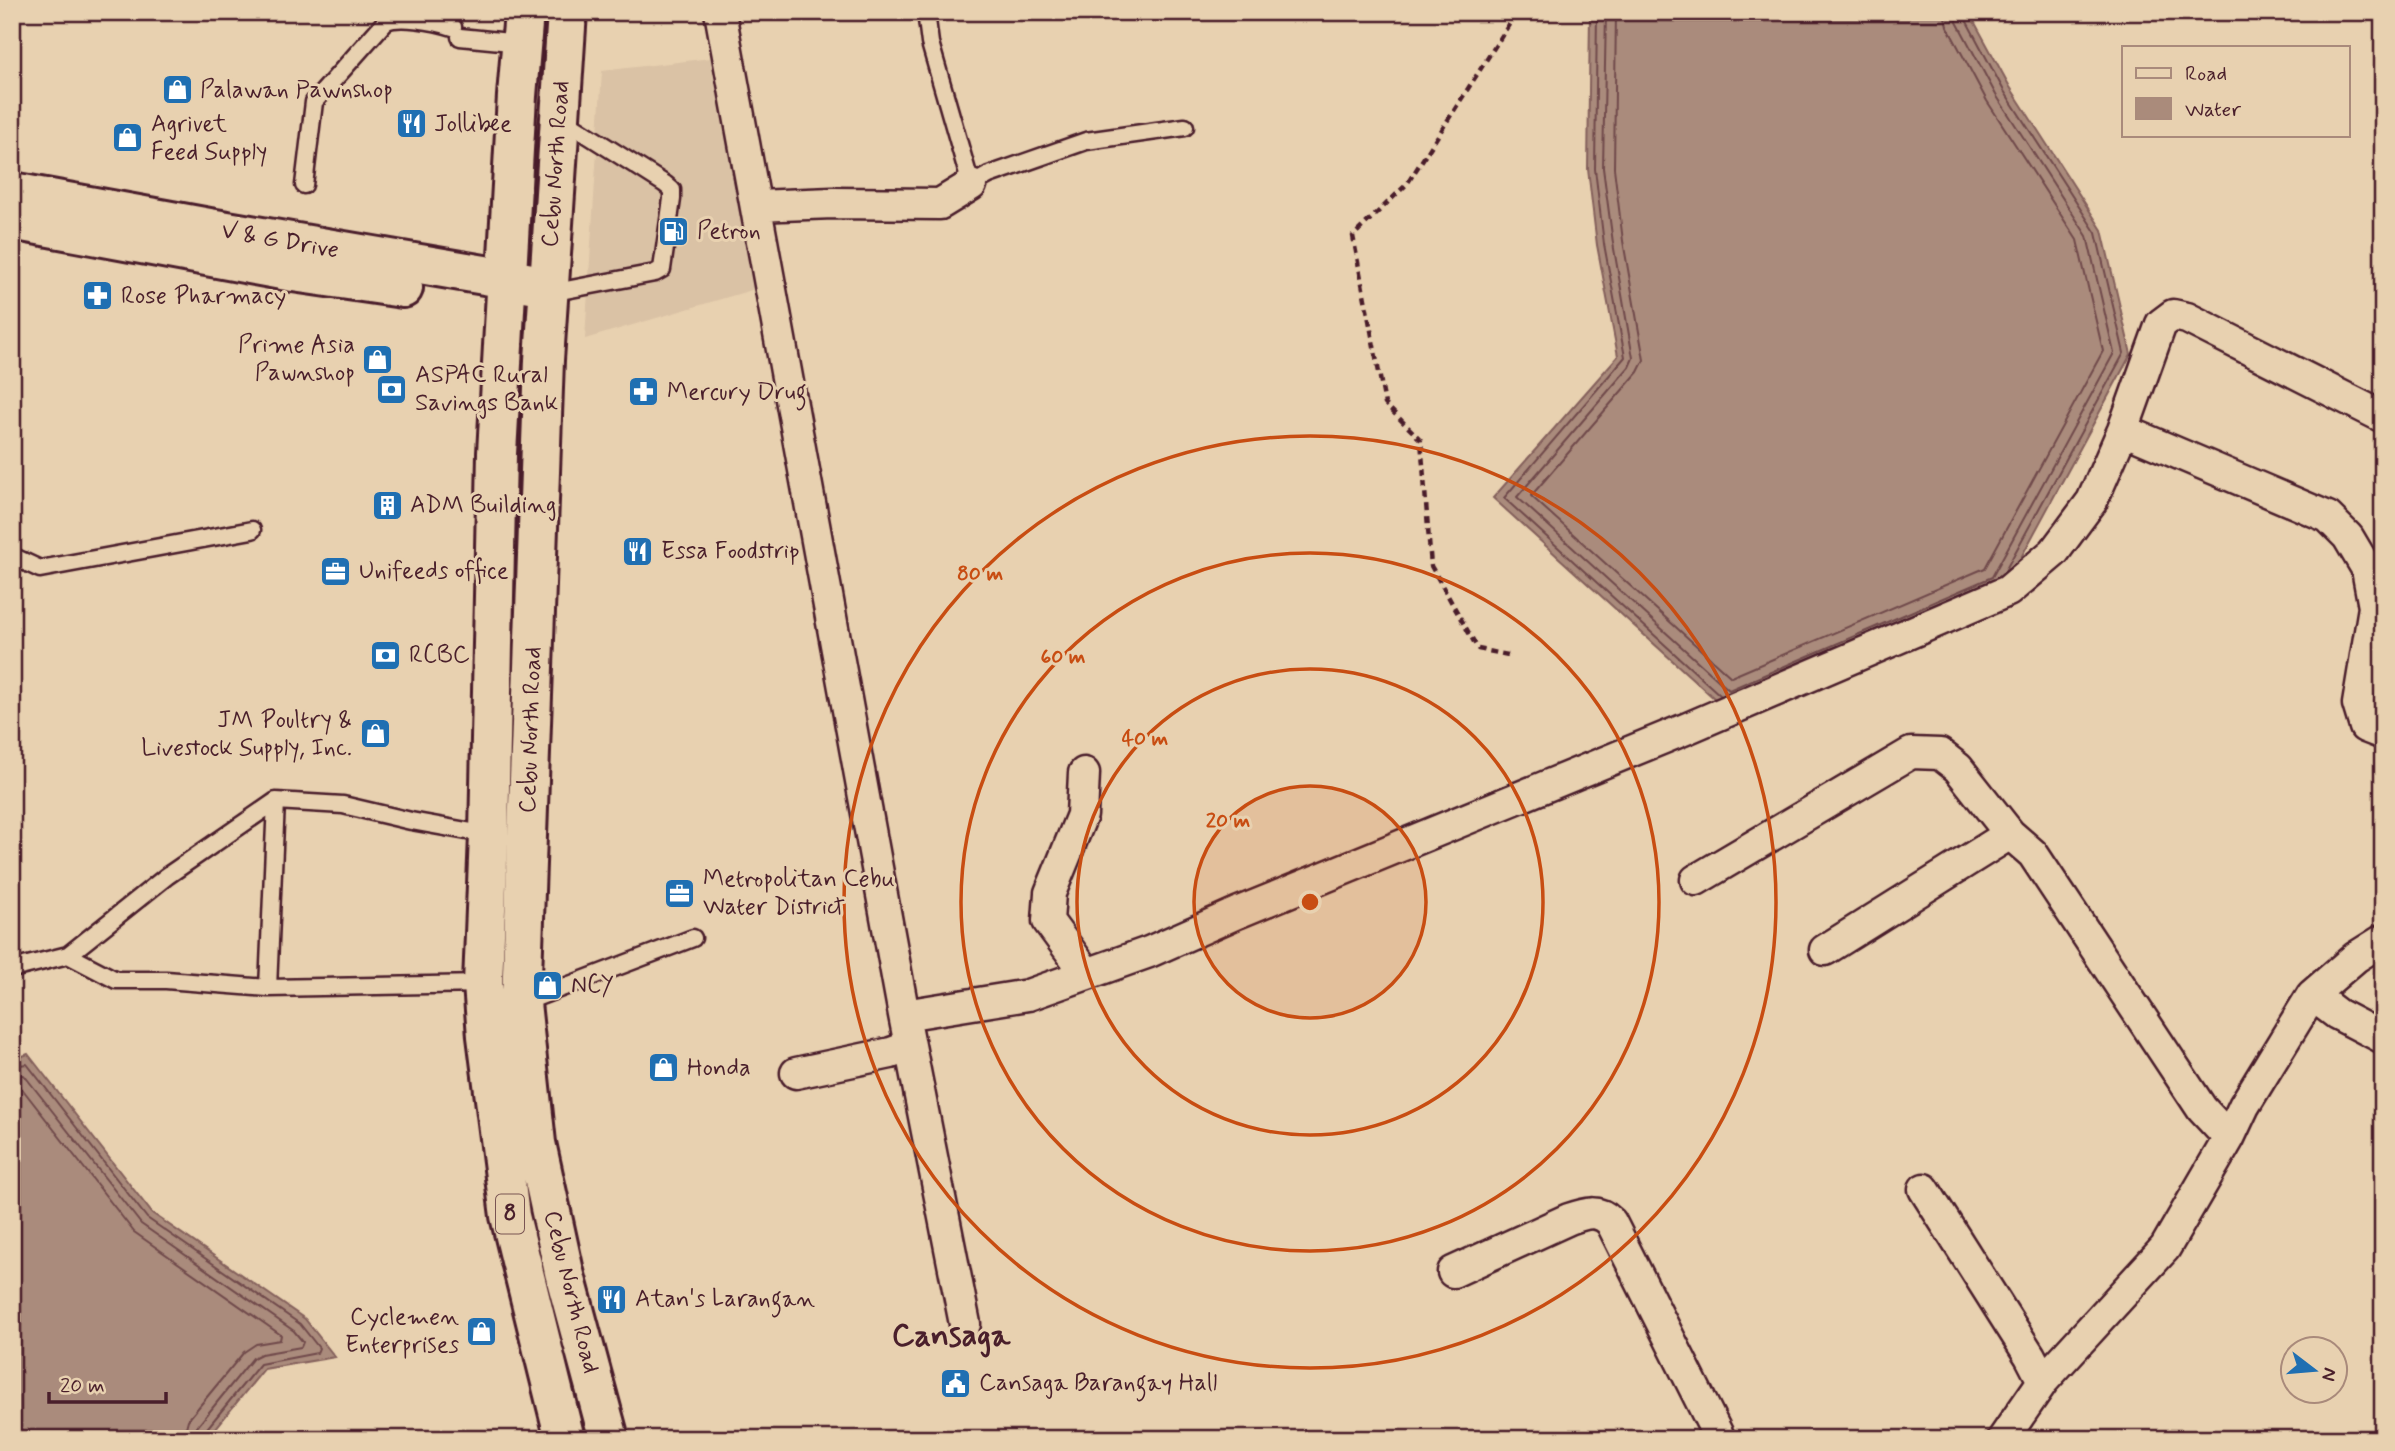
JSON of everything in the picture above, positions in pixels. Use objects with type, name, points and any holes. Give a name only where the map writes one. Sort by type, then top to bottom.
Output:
[{"type":"main road","name":"Cebu North Road","points":[[565,1439],[510,1216],[487,1037],[483,984],[508,836],[549,296],[558,117],[567,12]]},
{"type":"main road","name":"Cebu North Road","points":[[523,28],[497,453],[508,836],[521,1003],[536,1143],[564,1272],[609,1439]]},
{"type":"main road","name":"V & G Drive","points":[[12,192],[506,291]]},
{"type":"main road","name":"V & G Drive","points":[[12,220],[293,272],[549,296]]},
{"type":"street","points":[[720,12],[904,1015],[965,1324]]},
{"type":"street","points":[[756,206],[833,203],[940,204],[971,185]]},
{"type":"street","points":[[904,1015],[1028,995],[1149,952],[1688,728],[2008,591],[2054,552],[2092,502],[2123,430],[2161,324],[2174,315],[2188,318],[2383,417]]},
{"type":"street","points":[[2123,430],[2328,517],[2348,537],[2367,569],[2374,607],[2358,704],[2365,727],[2383,734]]},
{"type":"street","points":[[1696,880],[1911,753],[1940,754],[1958,768],[2010,834],[2033,854],[2202,1110],[2229,1139]]},
{"type":"street","points":[[1084,773],[1082,815],[1049,893],[1048,921],[1087,974]]},
{"type":"street","points":[[1825,950],[2010,834]]},
{"type":"street","points":[[2003,1439],[2043,1381],[2165,1248],[2229,1139],[2244,1106],[2312,995],[2356,957],[2383,940]]},
{"type":"street","points":[[2312,995],[2337,1014],[2383,1038]]},
{"type":"street","points":[[796,1073],[891,1053],[910,1046]]},
{"type":"street","points":[[1924,1189],[2030,1356],[2043,1381]]},
{"type":"street","points":[[1453,1272],[1585,1213],[1598,1212],[1605,1216],[1611,1222],[1720,1439]]},
{"type":"lane","points":[[926,12],[929,43],[971,185],[989,175],[1086,141],[1185,127]]},
{"type":"lane","points":[[304,185],[314,102],[384,23],[392,18],[440,23],[456,32],[523,28]]},
{"type":"lane","points":[[549,296],[655,273],[662,269],[672,199],[672,190],[665,184],[558,117]]},
{"type":"lane","points":[[12,556],[40,569],[252,530]]},
{"type":"lane","points":[[12,969],[68,955],[167,876],[276,801],[343,805],[411,821],[508,836]]},
{"type":"lane","points":[[268,988],[276,801]]},
{"type":"lane","points":[[521,1003],[693,938]]},
{"type":"lane","points":[[68,955],[116,980],[166,980],[268,988],[483,984]]},
{"type":"path","points":[[1508,655],[1478,649],[1431,566],[1421,440],[1385,404],[1353,236],[1407,184],[1517,12]]},
{"type":"shaded area","points":[[728,56],[762,287],[585,339],[602,71]]},
{"type":"water","points":[[1590,12],[1969,12],[2010,87],[2102,230],[2131,354],[2004,589],[1726,709],[1493,498],[1618,356],[1597,245],[1588,169]]},
{"type":"water","points":[[28,1054],[152,1213],[305,1319],[335,1357],[264,1369],[207,1439],[12,1439],[12,1060]]},
{"type":"place","name":"Palawan Pawnshop","points":[[177,90]]},
{"type":"place","name":"Jollibee","points":[[411,124]]},
{"type":"place","name":"Agrivet Feed Supply","points":[[128,138]]},
{"type":"place","name":"Petron","points":[[674,231]]},
{"type":"place","name":"Rose Pharmacy","points":[[98,296]]},
{"type":"place","name":"Prime Asia Pawnshop","points":[[378,359]]},
{"type":"place","name":"ASPAC Rural Savings Bank","points":[[392,389]]},
{"type":"place","name":"Mercury Drug","points":[[644,392]]},
{"type":"place","name":"ADM Building","points":[[387,505]]},
{"type":"place","name":"Essa Foodstrip","points":[[638,551]]},
{"type":"place","name":"Unifeeds office","points":[[336,571]]},
{"type":"place","name":"RCBC","points":[[386,655]]},
{"type":"place","name":"JM Poultry & Livestock Supply, Inc.","points":[[375,734]]},
{"type":"place","name":"Metropolitan Cebu Water District","points":[[680,893]]},
{"type":"place","name":"NCY","points":[[548,985]]},
{"type":"place","name":"Honda","points":[[664,1068]]},
{"type":"place","name":"Atan's Larangan","points":[[612,1299]]},
{"type":"place","name":"Cyclemen Enterprises","points":[[482,1331]]},
{"type":"place","name":"Cansaga Barangay Hall","points":[[956,1383]]},
{"type":"district","name":"Cansaga","points":[[951,1336]]}]
